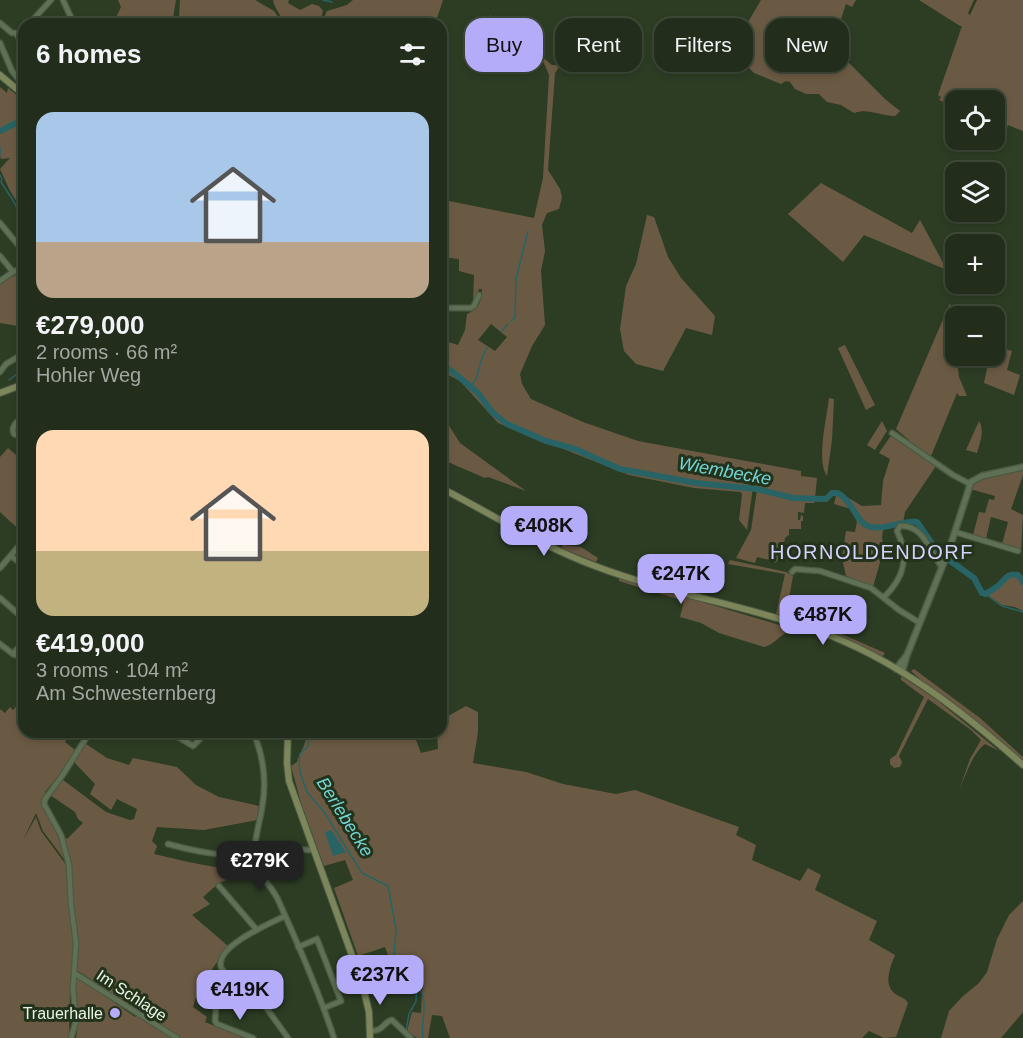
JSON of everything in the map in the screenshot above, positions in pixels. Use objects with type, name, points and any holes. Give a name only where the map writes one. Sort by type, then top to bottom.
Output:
[{"type":"main road","points":[[0,75],[18,89]]},
{"type":"main road","points":[[0,393],[18,386]]},
{"type":"main road","points":[[447,491],[535,539],[593,565],[665,589],[787,621],[839,639],[899,670],[961,713],[1023,765]]},
{"type":"main road","points":[[288,738],[289,781],[363,986],[371,1034]]},
{"type":"street","points":[[34,18],[51,0]]},
{"type":"street","points":[[63,0],[71,18]]},
{"type":"street","points":[[0,23],[18,36]]},
{"type":"street","points":[[0,43],[12,71],[18,78]]},
{"type":"street","points":[[0,223],[18,245]]},
{"type":"street","points":[[0,256],[14,272]]},
{"type":"street","points":[[0,280],[18,270]]},
{"type":"street","points":[[447,308],[471,308],[476,304],[479,295]]},
{"type":"street","points":[[0,372],[6,364],[18,357]]},
{"type":"street","points":[[18,421],[13,429],[14,434],[18,436]]},
{"type":"street","points":[[892,433],[970,484]]},
{"type":"street","points":[[899,670],[947,554],[970,484],[981,476],[1023,467]]},
{"type":"street","points":[[884,597],[895,587],[904,564],[904,551],[897,531],[900,526],[909,526],[917,531],[943,564]]},
{"type":"street","points":[[955,532],[1018,552]]},
{"type":"street","points":[[0,568],[18,547]]},
{"type":"street","points":[[11,556],[18,561]]},
{"type":"street","points":[[792,572],[795,569],[820,571],[871,588],[920,623]]},
{"type":"street","points":[[0,598],[18,614]]},
{"type":"street","points":[[0,644],[18,656]]},
{"type":"street","points":[[13,654],[18,648]]},
{"type":"street","points":[[71,1038],[76,1022],[74,972],[76,943],[68,855],[62,836],[44,804],[45,799],[86,738]]},
{"type":"street","points":[[180,738],[193,746],[201,738]]},
{"type":"street","points":[[255,738],[262,755],[265,778],[262,810],[257,826],[258,869],[276,895],[324,1008],[334,1038]]},
{"type":"street","points":[[168,844],[226,856],[256,852],[314,850]]},
{"type":"street","points":[[219,886],[257,930]]},
{"type":"street","points":[[285,916],[231,945],[222,958],[222,969],[231,976],[233,981],[265,1006],[288,1038]]},
{"type":"street","points":[[298,947],[317,939],[341,1001],[324,1008]]},
{"type":"street","name":"Im Schlage","points":[[74,972],[177,1038]]},
{"type":"street","points":[[233,981],[216,1008],[215,1021],[217,1024],[253,1038]]},
{"type":"street","points":[[371,1034],[392,1020],[407,1035]]},
{"type":"shaded area","points":[[118,0],[176,0],[173,18],[116,18],[121,7]]},
{"type":"shaded area","points":[[180,0],[255,0],[274,11],[279,18],[180,18]]},
{"type":"shaded area","points":[[273,0],[289,0],[288,3],[300,10],[312,4],[319,6],[323,11],[321,18],[281,18]]},
{"type":"shaded area","points":[[353,0],[443,0],[437,18],[326,18],[327,11],[347,5]]},
{"type":"shaded area","points":[[761,0],[856,0],[852,7],[846,4],[841,18],[765,18],[765,72],[849,72],[849,63],[900,111],[895,116],[864,111],[854,113],[841,105],[827,102],[819,94],[806,94],[795,89],[790,82],[786,81],[781,84],[754,73],[753,18],[750,18]]},
{"type":"shaded area","points":[[919,0],[974,0],[968,13],[970,15],[977,0],[1023,0],[1023,131],[1008,125],[1007,128],[1005,127],[1005,90],[945,90],[945,103],[939,100],[941,97],[938,95],[962,26]]},
{"type":"shaded area","points":[[543,58],[555,65],[548,170],[560,189],[562,197],[559,209],[547,213],[542,225],[545,251],[541,271],[545,325],[532,346],[520,374],[522,384],[531,399],[583,422],[638,441],[801,471],[801,476],[817,478],[815,498],[755,488],[756,482],[713,476],[717,479],[748,484],[753,487],[747,530],[739,520],[741,492],[694,488],[629,475],[498,423],[460,381],[447,374],[447,342],[458,345],[465,330],[467,314],[479,305],[482,289],[479,289],[473,302],[474,275],[459,271],[459,259],[447,258],[447,206],[449,201],[534,218],[543,178],[549,75]],"holes":[[[491,324],[507,337],[495,351],[478,340]]]},
{"type":"shaded area","points":[[0,87],[7,93],[8,88],[18,96],[18,204],[0,169],[10,158],[1,159]]},
{"type":"shaded area","points":[[821,183],[912,233],[920,220],[945,269],[864,235],[843,262],[788,214]]},
{"type":"shaded area","points":[[647,215],[654,217],[668,257],[681,278],[715,316],[712,335],[686,328],[663,371],[636,364],[624,351],[620,329],[626,286],[636,264]]},
{"type":"shaded area","points":[[18,274],[16,304],[18,326],[0,323],[0,283]]},
{"type":"shaded area","points":[[945,315],[945,366],[958,366],[959,377],[967,396],[959,396],[957,393],[931,456],[928,454],[925,458],[936,466],[905,512],[903,523],[883,529],[884,548],[873,587],[846,576],[842,558],[846,531],[855,532],[857,522],[851,509],[834,504],[836,496],[842,494],[862,506],[881,505],[883,481],[890,459],[879,453],[890,437],[894,436],[906,445],[909,440],[896,429]]},
{"type":"shaded area","points":[[845,345],[875,405],[866,410],[838,348]]},
{"type":"shaded area","points":[[1005,349],[1012,351],[1007,370],[1020,375],[1014,395],[984,383],[987,366],[1005,366]]},
{"type":"shaded area","points":[[829,398],[834,399],[827,476],[822,460],[822,450]]},
{"type":"shaded area","points":[[882,421],[887,431],[875,450],[867,445]]},
{"type":"shaded area","points":[[979,421],[982,433],[977,453],[966,450]]},
{"type":"shaded area","points":[[447,422],[460,443],[526,491],[488,477],[485,478],[447,462]]},
{"type":"shaded area","points":[[8,448],[18,457],[18,528],[0,512],[0,457]]},
{"type":"shaded area","points":[[1023,469],[1011,509],[1023,515],[1021,551],[1002,544],[1008,522],[991,517],[986,539],[973,535],[979,512],[985,513],[989,499],[994,500],[995,496],[970,489],[974,482]]},
{"type":"shaded area","points":[[757,490],[799,500],[815,501],[805,503],[804,513],[798,512],[798,520],[801,515],[803,516],[801,529],[789,529],[790,534],[785,538],[783,549],[775,563],[757,557],[755,563],[736,558],[751,530]]},
{"type":"shaded area","points":[[563,545],[581,547],[598,558],[596,562],[561,548]]},
{"type":"shaded area","points":[[730,560],[786,572],[793,576],[787,609],[789,611],[885,653],[882,657],[834,635],[776,614],[785,574],[728,564]]},
{"type":"shaded area","points":[[1009,575],[1016,575],[1023,585],[1023,611],[1002,605],[986,594],[998,588]]},
{"type":"shaded area","points":[[619,577],[796,630],[785,633],[764,647],[719,633],[701,623],[680,617],[684,601],[619,581]]},
{"type":"shaded area","points":[[914,669],[980,718],[1023,757],[1023,764],[922,681],[911,671]]},
{"type":"shaded area","points":[[901,676],[937,700],[999,751],[985,744],[980,748],[959,790],[970,759],[981,740],[928,699],[899,756],[902,762],[900,767],[894,768],[890,764],[890,759],[896,755],[924,697],[901,680]]},
{"type":"shaded area","points":[[18,705],[18,738],[67,738],[65,742],[75,750],[63,770],[45,792],[47,809],[66,854],[64,859],[43,831],[36,813],[23,840],[36,817],[41,831],[67,866],[73,930],[71,862],[64,836],[67,839],[83,823],[75,812],[50,795],[63,780],[106,812],[130,820],[134,819],[137,809],[117,799],[111,810],[90,794],[95,784],[73,761],[83,742],[107,758],[129,765],[133,758],[177,767],[196,785],[219,797],[259,806],[257,820],[204,830],[157,827],[152,841],[157,846],[154,854],[217,867],[255,866],[256,869],[219,883],[203,897],[210,904],[192,915],[228,946],[198,990],[193,1007],[207,1017],[205,1022],[244,1038],[180,1038],[72,967],[69,1038],[0,1038],[0,709],[5,713],[10,707],[13,710]]},
{"type":"shaded area","points":[[466,706],[478,712],[478,732],[473,763],[526,772],[563,784],[616,794],[635,790],[739,827],[736,835],[756,845],[752,860],[800,881],[808,868],[821,875],[815,890],[877,921],[869,940],[895,955],[888,982],[892,991],[908,1003],[896,1037],[884,1038],[869,1031],[862,1038],[450,1038],[442,1016],[432,1015],[428,1038],[417,1038],[407,1031],[412,1012],[421,1013],[423,975],[404,955],[391,963],[385,947],[358,956],[334,888],[353,880],[345,860],[324,866],[301,803],[291,766],[297,762],[306,738],[415,738],[421,753],[438,749],[437,738],[447,738],[447,717]]},
{"type":"shaded area","points":[[1023,901],[1023,1012],[1001,1038],[941,1038],[949,1011],[979,983],[987,972],[997,939],[1009,915]]},
{"type":"shaded area","points":[[76,976],[135,1017],[137,1015],[174,1038],[76,1038],[78,1021],[74,987]]},
{"type":"water","points":[[331,830],[346,852],[333,856],[325,832]]},
{"type":"waterway","points":[[323,0],[332,2]]},
{"type":"waterway","name":"Berlebecke","points":[[0,131],[18,122]]},
{"type":"waterway","points":[[0,148],[0,155]]},
{"type":"waterway","points":[[0,175],[1,182],[18,210]]},
{"type":"waterway","points":[[511,321],[515,318],[516,279],[528,231]]},
{"type":"waterway","points":[[501,332],[508,324]]},
{"type":"waterway","points":[[470,387],[474,383],[487,348]]},
{"type":"waterway","name":"Wiembecke","points":[[447,368],[478,393],[492,412],[507,424],[546,441],[575,449],[620,469],[696,483],[757,489],[793,498],[826,499],[832,493],[838,493],[846,499],[867,526],[881,527],[917,522],[938,552],[974,578],[982,593],[985,594],[998,586],[1011,575],[1018,575],[1023,582]]},
{"type":"waterway","points":[[9,380],[18,373]]},
{"type":"waterway","name":"Wiembecke","points":[[985,594],[1002,606],[1023,612]]},
{"type":"waterway","name":"Berlebecke","points":[[308,738],[308,746],[300,754],[299,764],[307,792],[324,812],[362,873],[388,886],[396,929],[394,958],[417,986],[416,1001],[409,1014],[406,1031]]},
{"type":"waterway","points":[[418,987],[422,993],[424,1005],[423,1038]]},
{"type":"place","name":"Trauerhalle","points":[[115,1013]]},
{"type":"district","name":"HORNOLDENDORF","points":[[872,552]]}]
